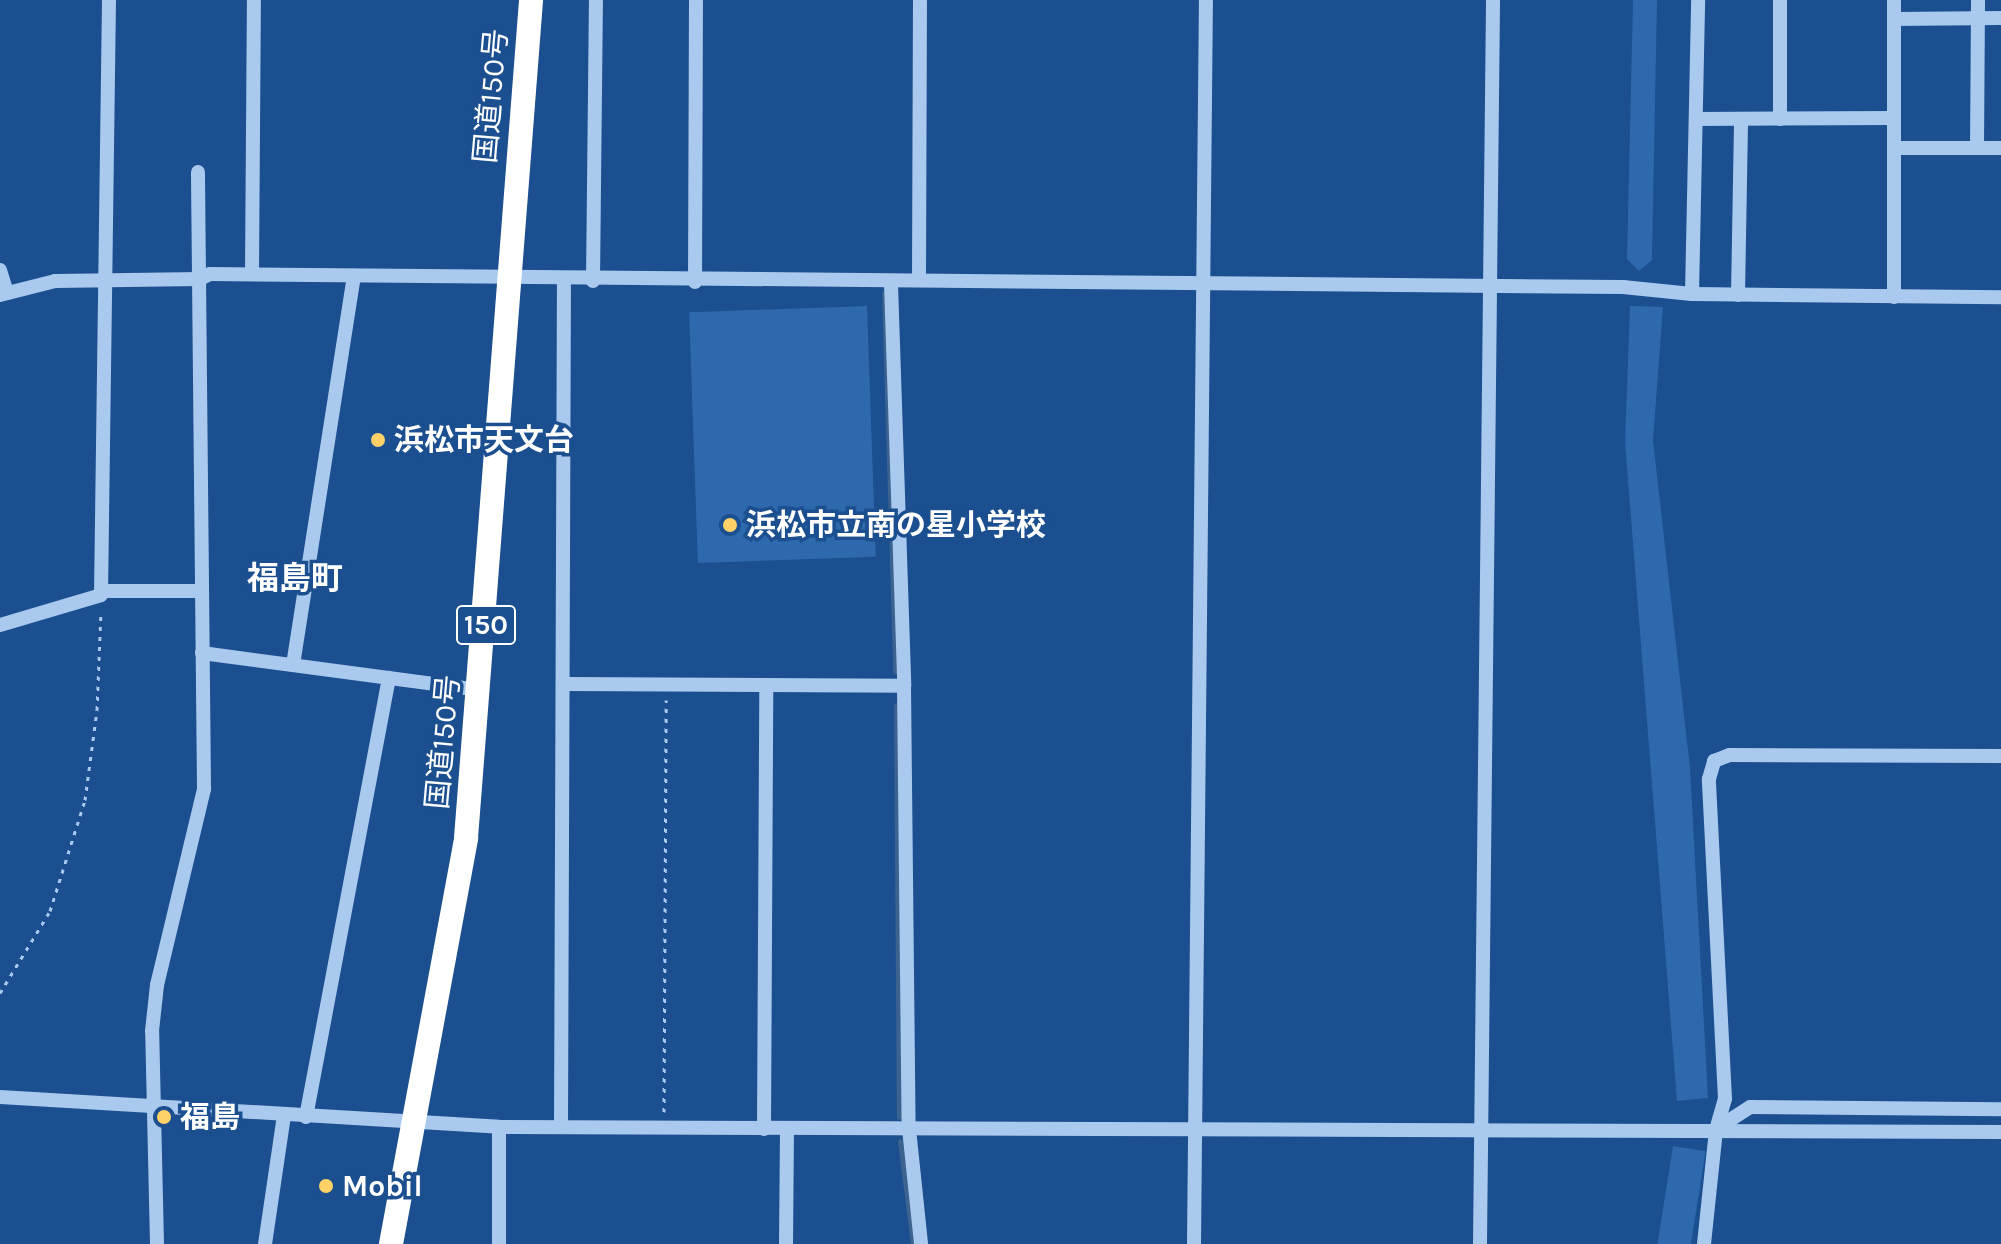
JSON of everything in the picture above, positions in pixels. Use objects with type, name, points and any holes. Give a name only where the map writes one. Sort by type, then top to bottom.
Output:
[{"type":"highway","name":"国道150号","points":[[391,1244],[466,838],[481,690],[531,0]]},
{"type":"street","points":[[101,593],[109,0]]},
{"type":"street","points":[[252,274],[254,0]]},
{"type":"street","points":[[593,281],[596,0]]},
{"type":"street","points":[[695,282],[696,0]]},
{"type":"street","points":[[919,280],[920,0]]},
{"type":"street","points":[[1194,1244],[1206,0]]},
{"type":"street","points":[[1480,1244],[1493,0]]},
{"type":"street","points":[[1692,294],[1698,0]]},
{"type":"street","points":[[1780,0],[1780,119]]},
{"type":"street","points":[[1894,0],[1894,297]]},
{"type":"street","points":[[1977,148],[1978,0]]},
{"type":"street","points":[[1894,19],[2001,18]]},
{"type":"street","points":[[1696,119],[1894,118]]},
{"type":"street","points":[[1738,295],[1741,119]]},
{"type":"street","points":[[1894,148],[2001,148]]},
{"type":"street","points":[[157,1244],[154,1107],[157,985],[204,789],[198,172]]},
{"type":"street","points":[[0,270],[4,294],[55,281],[200,279],[210,274],[252,274],[564,281],[891,284],[919,280],[1623,287],[1692,294],[2001,297]]},
{"type":"street","points":[[293,665],[354,276]]},
{"type":"street","points":[[561,1127],[567,684],[564,281]]},
{"type":"street","points":[[891,284],[904,686],[909,1129],[921,1244]]},
{"type":"street","points":[[0,625],[101,593],[202,591]]},
{"type":"street","points":[[202,653],[481,690]]},
{"type":"street","points":[[306,1117],[389,678]]},
{"type":"street","points":[[567,684],[904,686]]},
{"type":"street","points":[[764,1129],[766,685]]},
{"type":"street","points":[[1704,1244],[1716,1130],[1725,1099],[1709,779],[1714,761],[1730,755],[2001,756]]},
{"type":"street","points":[[0,1097],[499,1127],[2001,1132]]},
{"type":"street","points":[[1716,1130],[1750,1107],[2001,1109]]},
{"type":"street","points":[[265,1244],[284,1116]]},
{"type":"street","points":[[499,1127],[499,1244]]},
{"type":"street","points":[[786,1244],[787,1129]]},
{"type":"path","points":[[0,993],[50,911],[85,800],[97,710],[101,593]]},
{"type":"path","points":[[664,1128],[666,685]]},
{"type":"shaded area","points":[[1633,0],[1657,0],[1652,260],[1639,271],[1627,259]]},
{"type":"shaded area","points":[[867,306],[876,557],[698,563],[689,312]]},
{"type":"shaded area","points":[[1630,306],[1663,307],[1653,440],[1690,768],[1708,1098],[1677,1101],[1625,442]]},
{"type":"shaded area","points":[[1673,1146],[1706,1151],[1691,1244],[1658,1244]]},
{"type":"waterway","points":[[884,293],[895,672]]},
{"type":"waterway","points":[[896,705],[899,1117]]},
{"type":"waterway","points":[[900,1141],[913,1244]]},
{"type":"place","name":"浜松市天文台","points":[[378,440]]},
{"type":"place","name":"浜松市立南の星小学校","points":[[730,525]]},
{"type":"place","name":"福島","points":[[164,1117]]},
{"type":"place","name":"Mobil","points":[[326,1186]]},
{"type":"district","name":"福島町","points":[[295,579]]}]
